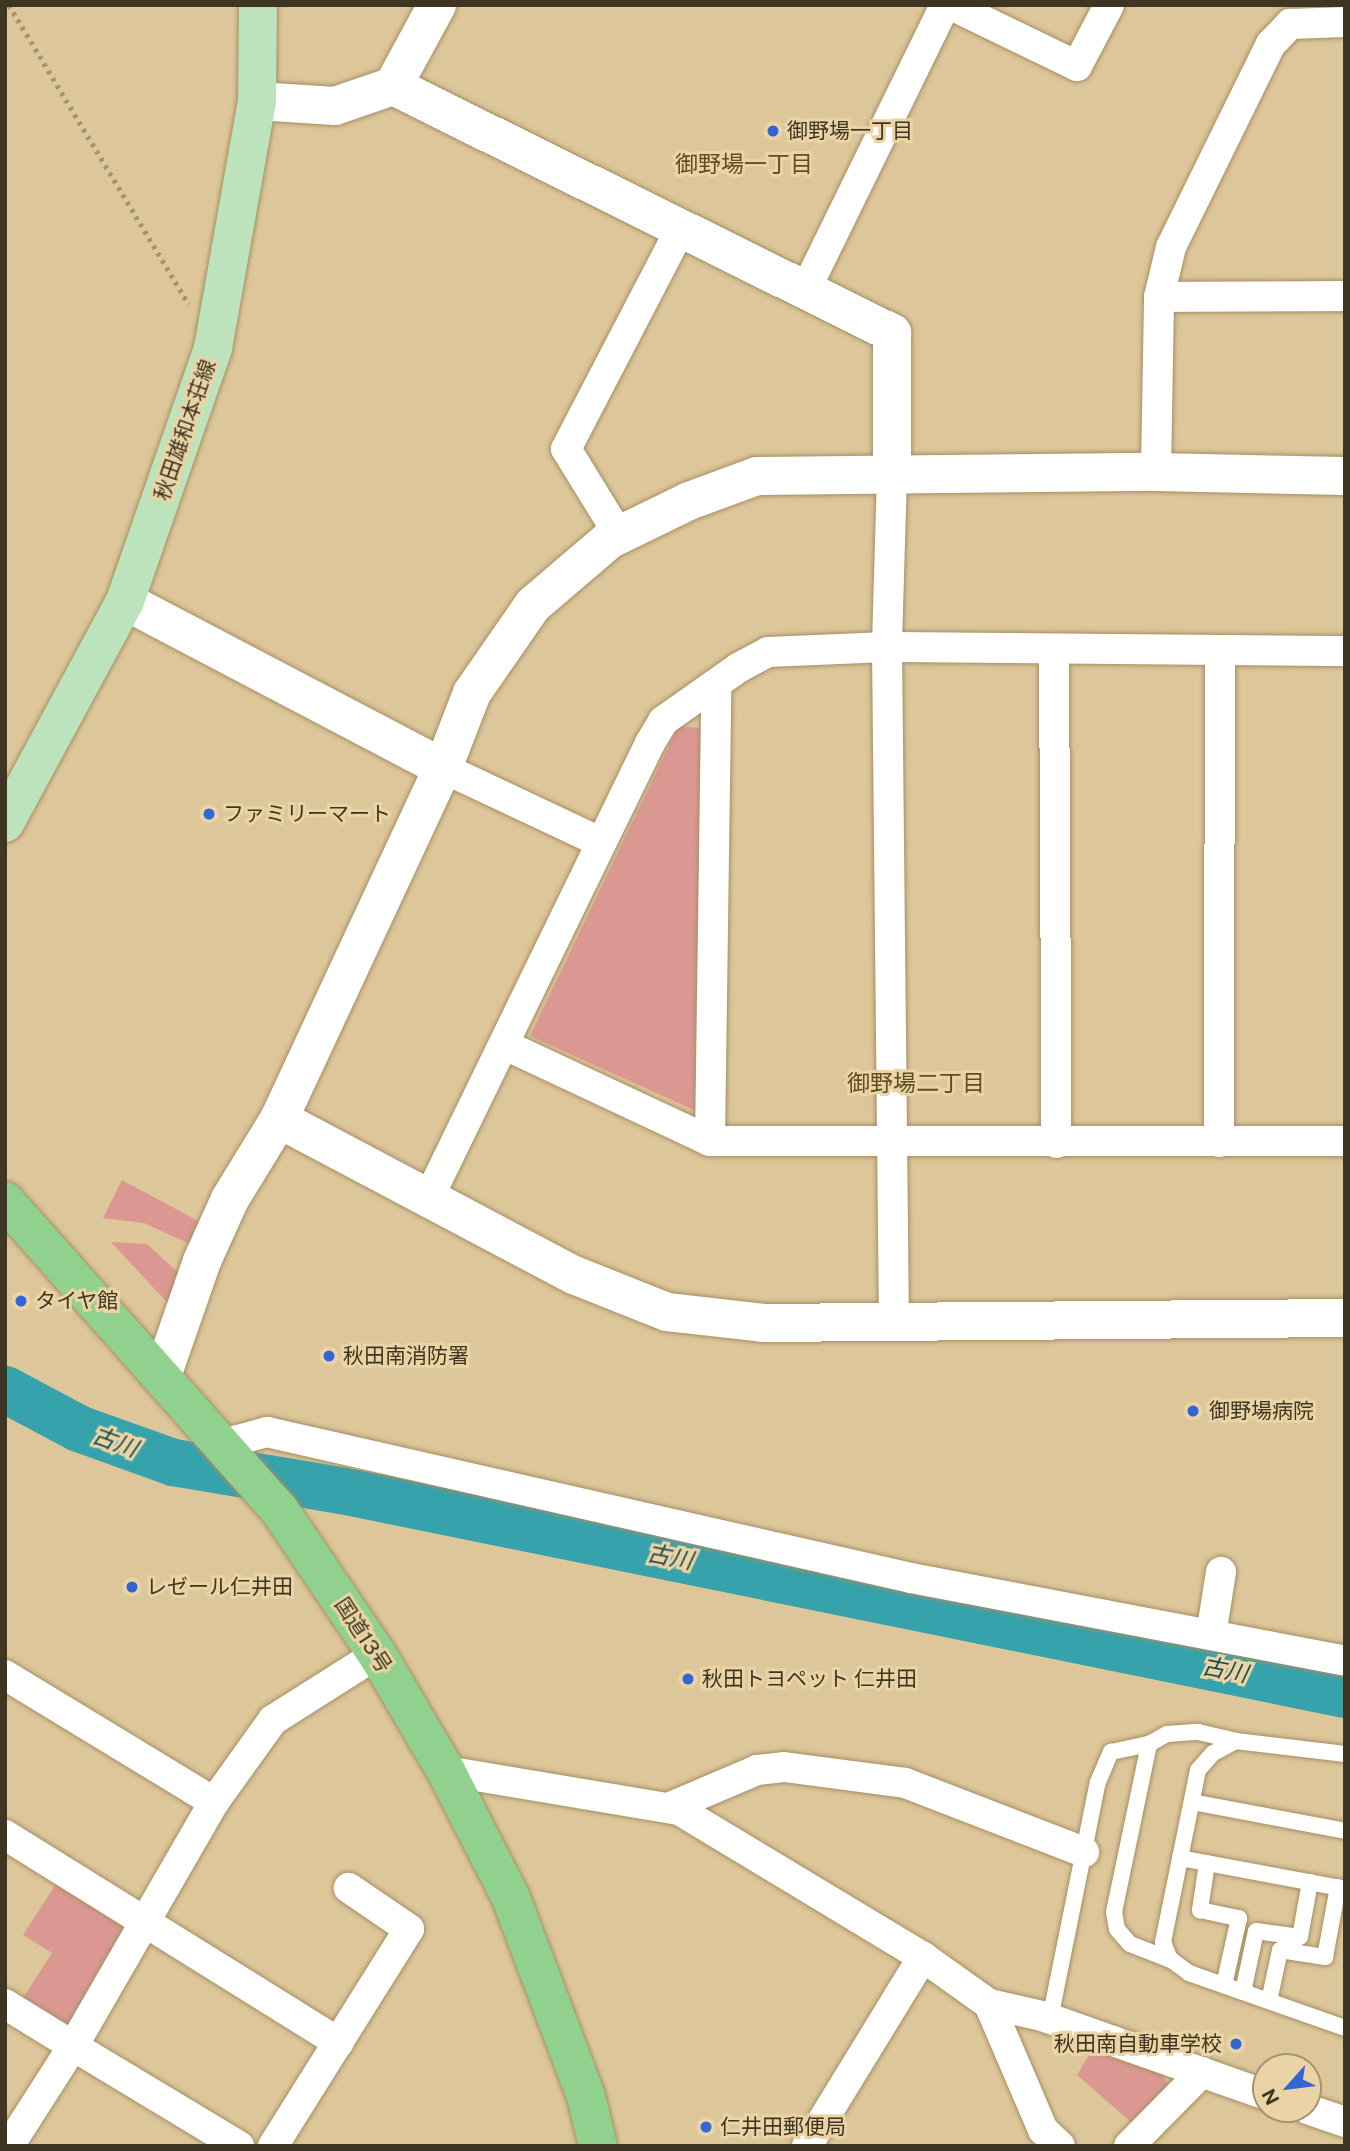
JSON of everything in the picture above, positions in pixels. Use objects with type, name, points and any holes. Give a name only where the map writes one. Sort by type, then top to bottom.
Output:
[{"type":"highway","name":"国道13号","points":[[5,1201],[280,1511],[377,1654],[446,1771],[511,1898],[586,2096],[598,2146]]},
{"type":"main road","name":"秋田雄和本荘線","points":[[5,823],[125,601],[213,348],[257,101],[257,5]]},
{"type":"street","points":[[257,101],[335,106],[393,86],[437,5]]},
{"type":"street","points":[[805,291],[945,5]]},
{"type":"street","points":[[951,5],[1077,66],[1109,5]]},
{"type":"street","points":[[1156,472],[1159,297],[1171,247],[1271,44],[1290,24],[1345,22]]},
{"type":"street","points":[[393,86],[892,333],[892,475],[887,648],[895,1144],[894,1323]]},
{"type":"street","points":[[620,535],[566,449],[680,230]]},
{"type":"street","points":[[1159,297],[1345,296]]},
{"type":"street","points":[[162,1376],[225,1211],[279,1119],[443,768],[472,693],[533,605],[620,535],[689,501],[757,476],[1156,472],[1345,476]]},
{"type":"street","points":[[125,601],[443,768],[600,842]]},
{"type":"street","points":[[429,1197],[505,1045],[600,842],[663,721],[768,652],[887,648],[1345,651]]},
{"type":"street","points":[[1054,649],[1057,1143]]},
{"type":"street","points":[[1219,1142],[1220,650]]},
{"type":"street","points":[[710,1142],[716,684]]},
{"type":"street","points":[[505,1045],[710,1142],[895,1144],[1345,1141]]},
{"type":"street","points":[[279,1119],[574,1275],[667,1312],[763,1323],[1345,1318]]},
{"type":"street","points":[[225,1447],[267,1432],[911,1578],[1344,1659]]},
{"type":"street","points":[[1211,1635],[1222,1572]]},
{"type":"street","points":[[9,2146],[73,2046],[214,1802],[273,1720],[377,1654]]},
{"type":"street","points":[[5,1675],[214,1802]]},
{"type":"street","points":[[668,1808],[757,1770],[784,1767],[905,1783],[1084,1852]]},
{"type":"street","points":[[446,1771],[679,1811],[923,1957],[989,2004],[1050,2019],[1252,2090]]},
{"type":"street","points":[[5,1835],[339,2043]]},
{"type":"street","points":[[273,2146],[409,1929],[349,1888]]},
{"type":"street","points":[[807,2146],[923,1957]]},
{"type":"street","points":[[5,2004],[239,2146]]},
{"type":"street","points":[[989,2004],[1042,2130],[1060,2146]]},
{"type":"street","points":[[1129,2146],[1202,2072]]},
{"type":"street","points":[[1322,2114],[1345,2122]]},
{"type":"lane","points":[[1050,2019],[1098,1782],[1111,1752],[1149,1744],[1167,1734],[1198,1732],[1236,1741],[1345,1754]]},
{"type":"lane","points":[[1171,1960],[1163,1942],[1198,1770],[1213,1754],[1236,1741]]},
{"type":"lane","points":[[1149,1744],[1115,1912],[1117,1929],[1129,1944],[1171,1960],[1189,1973],[1345,2028]]},
{"type":"lane","points":[[1192,1802],[1345,1830]]},
{"type":"lane","points":[[1181,1858],[1342,1888],[1325,1957],[1280,1951],[1269,2001]]},
{"type":"lane","points":[[1207,1863],[1200,1910],[1239,1918],[1224,1985]]},
{"type":"lane","points":[[1243,1992],[1256,1931],[1300,1937],[1310,1882]]},
{"type":"path","points":[[9,5],[213,348]]},
{"type":"shaded area","points":[[678,727],[710,728],[696,1111],[530,1036]]},
{"type":"shaded area","points":[[122,1180],[202,1223],[190,1244],[144,1223],[103,1218]]},
{"type":"shaded area","points":[[111,1242],[147,1244],[183,1277],[175,1311]]},
{"type":"shaded area","points":[[58,1881],[133,1929],[70,2028],[23,1998],[52,1953],[23,1935]]},
{"type":"shaded area","points":[[1094,2047],[1158,2067],[1171,2089],[1133,2124],[1077,2075]]},
{"type":"waterway","name":"古川","points":[[5,1389],[78,1428],[173,1462],[341,1490],[1345,1694]]},
{"type":"place","name":"御野場一丁目","points":[[773,131]]},
{"type":"place","name":"ファミリーマート","points":[[209,814]]},
{"type":"place","name":"タイヤ館","points":[[21,1301]]},
{"type":"place","name":"秋田南消防署","points":[[329,1356]]},
{"type":"place","name":"御野場病院","points":[[1193,1411]]},
{"type":"place","name":"レゼール仁井田","points":[[132,1587]]},
{"type":"place","name":"秋田トヨペット 仁井田","points":[[688,1679]]},
{"type":"place","name":"秋田南自動車学校","points":[[1236,2044]]},
{"type":"place","name":"仁井田郵便局","points":[[706,2127]]},
{"type":"district","name":"御野場一丁目","points":[[744,164]]},
{"type":"district","name":"御野場二丁目","points":[[916,1083]]}]
